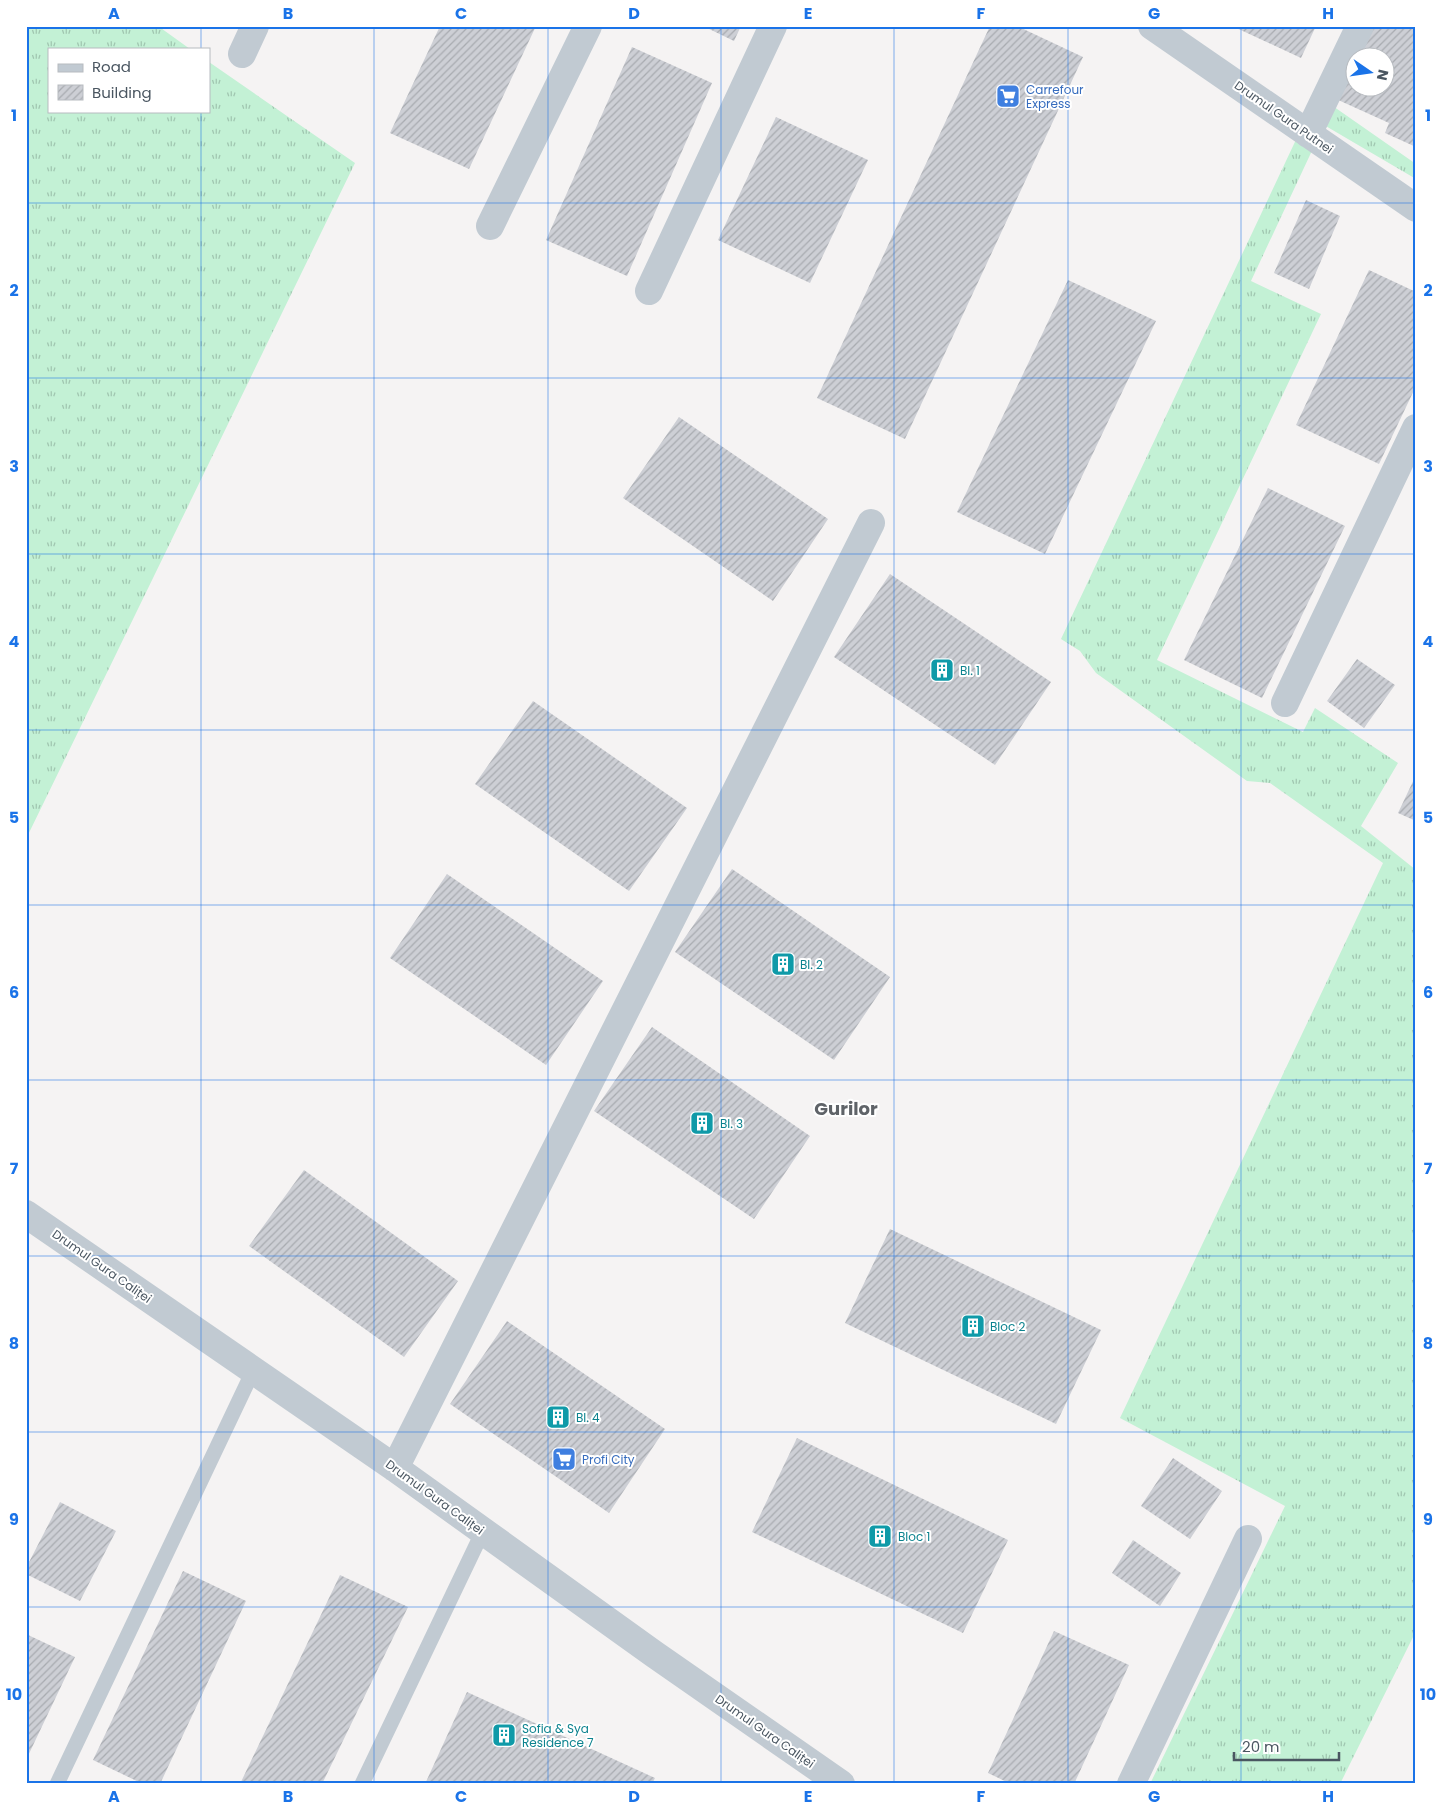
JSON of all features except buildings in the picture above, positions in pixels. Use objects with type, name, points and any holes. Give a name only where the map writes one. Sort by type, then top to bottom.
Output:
[{"type":"street","points":[[242,54],[255,26]]},
{"type":"street","points":[[490,226],[588,26]]},
{"type":"street","points":[[649,291],[773,26]]},
{"type":"street","points":[[1308,134],[1360,26]]},
{"type":"street","name":"Drumul Gura Putnei","points":[[1169,31],[1308,134],[1416,208]]},
{"type":"street","points":[[1285,702],[1416,428]]},
{"type":"street","points":[[395,1468],[871,523]]},
{"type":"street","name":"Drumul Gura Caliței","points":[[26,1214],[395,1468],[841,1784]]},
{"type":"street","points":[[1131,1784],[1248,1539]]},
{"type":"lane","points":[[57,1784],[253,1371]]},
{"type":"lane","points":[[362,1784],[483,1531]]},
{"type":"green space","points":[[26,26],[158,26],[189,48],[48,48],[48,112],[210,112],[210,63],[355,163],[26,839]]},
{"type":"green space","points":[[1317,95],[1416,164],[1416,179],[1324,125],[1251,281],[1321,314],[1157,660],[1303,732],[1315,708],[1398,763],[1361,826],[1416,870],[1416,1631],[1340,1784],[1150,1784],[1285,1506],[1120,1418],[1383,863],[1270,783],[1247,781],[1096,673],[1080,651],[1061,639]]},
{"type":"place","name":"Carrefour Express","points":[[1008,96]]},
{"type":"place","name":"Bl. 1","points":[[942,670]]},
{"type":"place","name":"Bl. 2","points":[[783,964]]},
{"type":"place","name":"Bl. 3","points":[[702,1123]]},
{"type":"place","name":"Bloc 2","points":[[973,1326]]},
{"type":"place","name":"Bl. 4","points":[[558,1417]]},
{"type":"place","name":"Profi City","points":[[564,1459]]},
{"type":"place","name":"Bloc 1","points":[[880,1536]]},
{"type":"place","name":"Sofia & Sya Residence 7","points":[[504,1735]]},
{"type":"district","name":"Gurilor","points":[[846,1108]]}]
